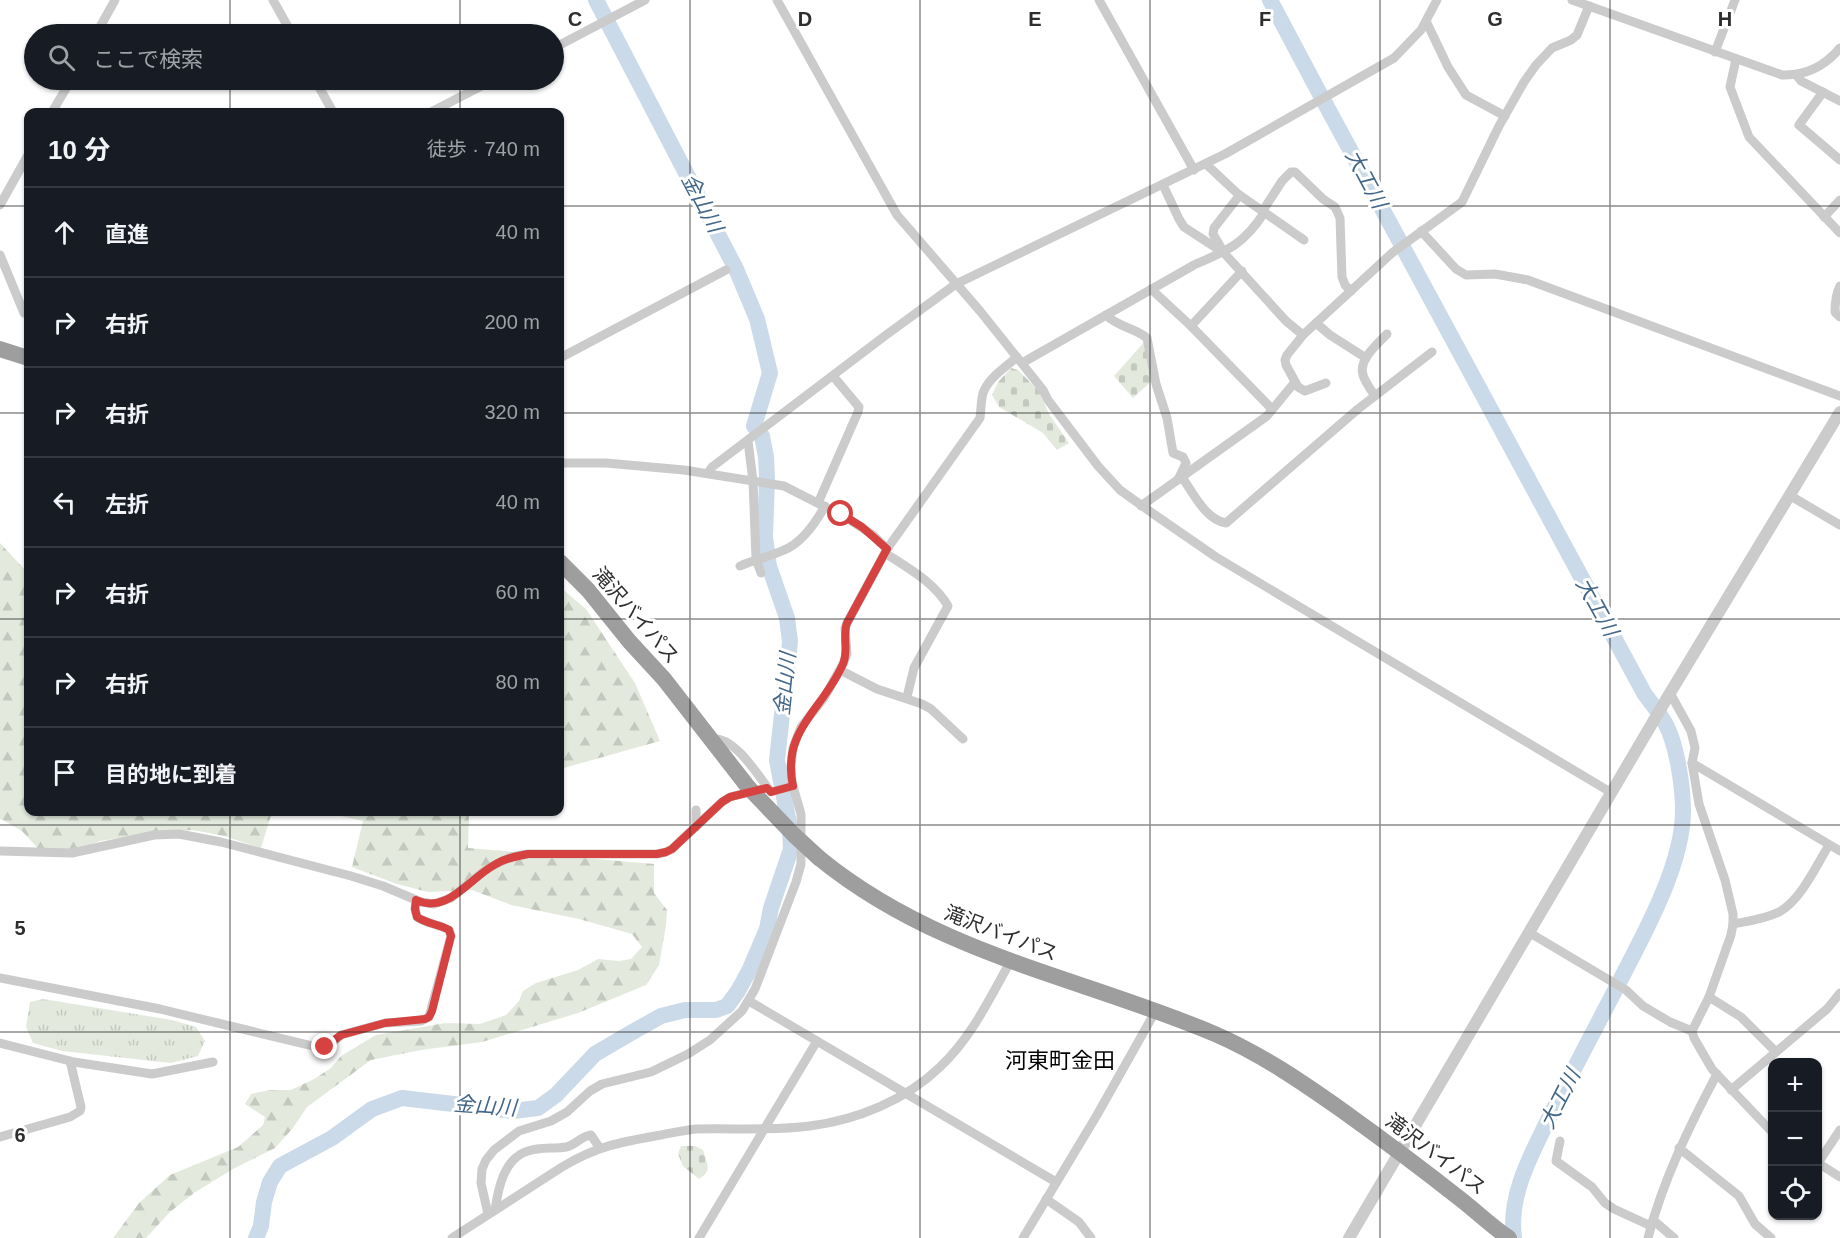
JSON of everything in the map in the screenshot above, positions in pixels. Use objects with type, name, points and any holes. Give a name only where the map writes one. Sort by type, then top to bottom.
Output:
[{"type":"highway","points":[[0,350],[24,357]]},
{"type":"highway","name":"滝沢バイパス","points":[[564,566],[588,590],[629,641],[664,679],[748,786],[794,835],[851,883],[894,910],[949,937],[1010,962],[1215,1034],[1282,1069],[1401,1152],[1509,1238]]},
{"type":"street","points":[[102,24],[115,0]]},
{"type":"street","points":[[273,0],[286,24]]},
{"type":"street","points":[[564,43],[645,0]]},
{"type":"street","points":[[777,0],[897,215],[1019,360],[1098,466],[1120,490],[1216,557],[1612,793]]},
{"type":"street","points":[[1099,0],[1194,170]]},
{"type":"street","points":[[708,473],[712,467],[956,284],[1206,164],[1394,58],[1421,30],[1437,0]]},
{"type":"street","points":[[1572,0],[1782,75],[1797,76],[1818,67],[1840,48]]},
{"type":"street","points":[[1715,52],[1735,0]]},
{"type":"street","points":[[1326,383],[1305,391],[1298,387],[1285,360],[1303,335],[1392,253],[1461,202],[1524,82],[1544,55],[1552,48],[1577,35],[1589,6]]},
{"type":"street","points":[[1426,21],[1448,67],[1466,95],[1505,116]]},
{"type":"street","points":[[1736,59],[1730,87],[1749,137],[1840,233]]},
{"type":"street","points":[[1797,76],[1801,81],[1840,101]]},
{"type":"street","points":[[54,108],[65,90]]},
{"type":"street","points":[[321,90],[331,108]]},
{"type":"street","points":[[439,108],[474,90]]},
{"type":"street","points":[[1822,92],[1799,125],[1840,160]]},
{"type":"street","points":[[0,205],[24,161]]},
{"type":"street","points":[[1206,164],[1239,196],[1304,240]]},
{"type":"street","points":[[491,1212],[481,1183],[482,1169],[494,1150],[519,1131],[551,1121],[567,1112],[590,1091],[602,1084],[651,1072],[688,1054],[731,1023],[749,1001],[801,864],[801,814],[793,786],[791,767],[796,738],[840,670],[847,654],[845,628],[886,551],[980,418],[984,390],[989,382],[1019,360],[1107,315],[1194,265],[1224,253],[1248,234],[1282,181],[1291,172],[1295,172],[1323,199],[1335,207],[1340,218],[1342,277],[1345,285],[1351,291]]},
{"type":"street","points":[[1163,185],[1184,227],[1224,253],[1286,321],[1303,335]]},
{"type":"street","points":[[1224,253],[1213,234],[1214,228],[1239,196]]},
{"type":"street","points":[[1824,217],[1840,200]]},
{"type":"street","points":[[1421,231],[1456,269],[1466,274],[1495,274],[1528,280],[1840,396]]},
{"type":"street","points":[[0,255],[24,313]]},
{"type":"street","points":[[564,356],[726,270]]},
{"type":"street","points":[[1191,326],[1242,271]]},
{"type":"street","points":[[1840,286],[1836,296],[1835,312],[1840,317]]},
{"type":"street","points":[[1151,289],[1191,326],[1272,409]]},
{"type":"street","points":[[1107,315],[1120,325],[1147,338],[1156,384],[1167,418],[1173,453],[1183,457],[1186,463],[1180,478]]},
{"type":"street","points":[[1316,323],[1330,335],[1366,358]]},
{"type":"street","points":[[1375,396],[1363,375],[1362,368],[1372,349],[1387,334]]},
{"type":"street","points":[[1180,478],[1210,515],[1223,524],[1226,523],[1375,396],[1432,352]]},
{"type":"street","points":[[740,566],[756,558],[787,549],[818,519],[821,504],[859,407],[833,376]]},
{"type":"street","points":[[1141,506],[1267,416],[1295,382]]},
{"type":"street","points":[[1349,1238],[1670,693],[1840,412]]},
{"type":"street","points":[[747,441],[753,481],[756,558],[761,573]]},
{"type":"street","points":[[564,463],[606,463],[708,473],[784,486],[862,527],[886,551],[931,584],[948,606],[914,668],[907,698]]},
{"type":"street","points":[[1789,495],[1840,525]]},
{"type":"street","points":[[840,670],[877,689],[932,709],[963,739]]},
{"type":"street","points":[[1670,693],[1691,731],[1695,748],[1692,763],[1699,804],[1725,880],[1733,924],[1709,997],[1692,1031],[1717,1074],[1768,1127]]},
{"type":"street","points":[[710,740],[716,738],[735,747],[771,792],[793,786]]},
{"type":"street","points":[[1692,763],[1840,851]]},
{"type":"street","points":[[0,851],[72,853],[154,835],[179,834],[220,842],[340,873],[383,886],[429,904],[446,902],[483,872],[511,857],[528,854],[666,852],[722,802],[730,797],[767,788]]},
{"type":"street","points":[[696,810],[696,827]]},
{"type":"street","points":[[1733,924],[1765,918],[1780,912],[1792,902],[1829,845]]},
{"type":"street","points":[[0,978],[160,1009],[321,1048],[330,1045],[341,1035],[385,1023],[420,1021],[429,1017],[451,936],[446,927],[431,924],[417,917],[416,900]]},
{"type":"street","points":[[1530,933],[1626,990],[1643,1006],[1670,1022],[1692,1031]]},
{"type":"street","points":[[452,1238],[571,1161],[599,1147],[694,1129],[811,1126],[866,1114],[905,1093],[940,1067],[974,1027],[1010,962]]},
{"type":"street","points":[[1731,1090],[1827,1009],[1840,994]]},
{"type":"street","points":[[1709,997],[1742,1017],[1776,1052]]},
{"type":"street","points":[[749,1001],[1056,1182]]},
{"type":"street","points":[[1023,1238],[1155,1012]]},
{"type":"street","points":[[699,1238],[817,1041]]},
{"type":"street","points":[[0,1043],[70,1061],[152,1074],[213,1062]]},
{"type":"street","points":[[0,1137],[80,1112],[81,1107],[70,1061]]},
{"type":"street","points":[[1648,1238],[1679,1148],[1717,1074]]},
{"type":"street","points":[[1822,1157],[1840,1130]]},
{"type":"street","points":[[491,1212],[505,1172],[520,1155],[528,1151],[570,1146],[586,1135],[591,1135],[599,1147]]},
{"type":"street","points":[[1560,1141],[1556,1161],[1592,1187],[1605,1203],[1614,1209],[1652,1223],[1674,1238]]},
{"type":"street","points":[[1679,1148],[1738,1196],[1755,1224],[1771,1238]]},
{"type":"street","points":[[1822,1166],[1840,1177]]},
{"type":"street","points":[[1046,1199],[1079,1222],[1091,1238]]},
{"type":"green space","points":[[1145,341],[1154,379],[1133,398],[1114,376]]},
{"type":"green space","points":[[1011,368],[1018,370],[1039,391],[1049,414],[1069,443],[1057,450],[1043,433],[999,407],[992,395],[998,382]]},
{"type":"green space","points":[[0,543],[24,569],[24,816],[271,816],[261,848],[224,836],[193,830],[158,832],[100,841],[78,849],[44,855],[22,831],[0,819]]},
{"type":"green space","points":[[564,590],[586,609],[635,683],[660,741],[564,768]]},
{"type":"green space","points":[[341,816],[469,816],[468,848],[654,864],[654,893],[667,910],[659,965],[646,985],[578,1013],[482,1042],[421,1050],[371,1060],[307,1107],[293,1128],[275,1148],[233,1169],[194,1193],[170,1212],[146,1238],[113,1238],[139,1203],[170,1175],[238,1147],[263,1125],[265,1117],[245,1104],[251,1094],[270,1090],[291,1090],[331,1068],[341,1056],[376,1035],[445,1023],[480,1024],[506,1015],[519,1001],[523,991],[536,983],[578,970],[598,959],[619,961],[631,959],[642,947],[632,934],[579,919],[511,905],[472,890],[428,892],[397,884],[352,867],[363,821]]},
{"type":"green space","points":[[43,999],[172,1020],[196,1027],[205,1041],[198,1056],[171,1063],[62,1051],[33,1043],[26,1027],[30,1002]]},
{"type":"green space","points":[[681,1146],[695,1146],[703,1150],[707,1170],[699,1179],[683,1166],[678,1154]]},
{"type":"waterway","name":"金山川","points":[[256,1238],[261,1226],[264,1202],[270,1182],[280,1166],[332,1138],[372,1109],[402,1098],[513,1111],[538,1108],[556,1095],[595,1054],[661,1016],[685,1010],[716,1010],[727,1006],[750,969],[767,929],[771,908],[791,849],[790,829],[777,760],[790,642],[787,618],[769,566],[765,537],[766,457],[762,436],[754,426],[770,373],[757,319],[736,269],[596,0]]},
{"type":"waterway","name":"大工川","points":[[1270,0],[1597,607],[1644,693],[1665,723],[1673,742],[1678,766],[1683,811],[1677,851],[1671,871],[1645,933],[1528,1161],[1514,1207],[1514,1238]]},
{"type":"district","name":"河東町金田","points":[[1060,1060]]},
{"type":"route","points":[[325,1047],[341,1035],[385,1023],[420,1021],[429,1017],[451,936],[446,927],[431,924],[417,917],[416,900],[429,904],[446,902],[483,872],[511,857],[528,854],[657,854],[666,852],[730,797],[767,788],[771,792],[793,786],[791,767],[796,738],[801,727],[824,698],[843,664],[847,654],[845,628],[887,549],[873,535],[841,514]]}]
